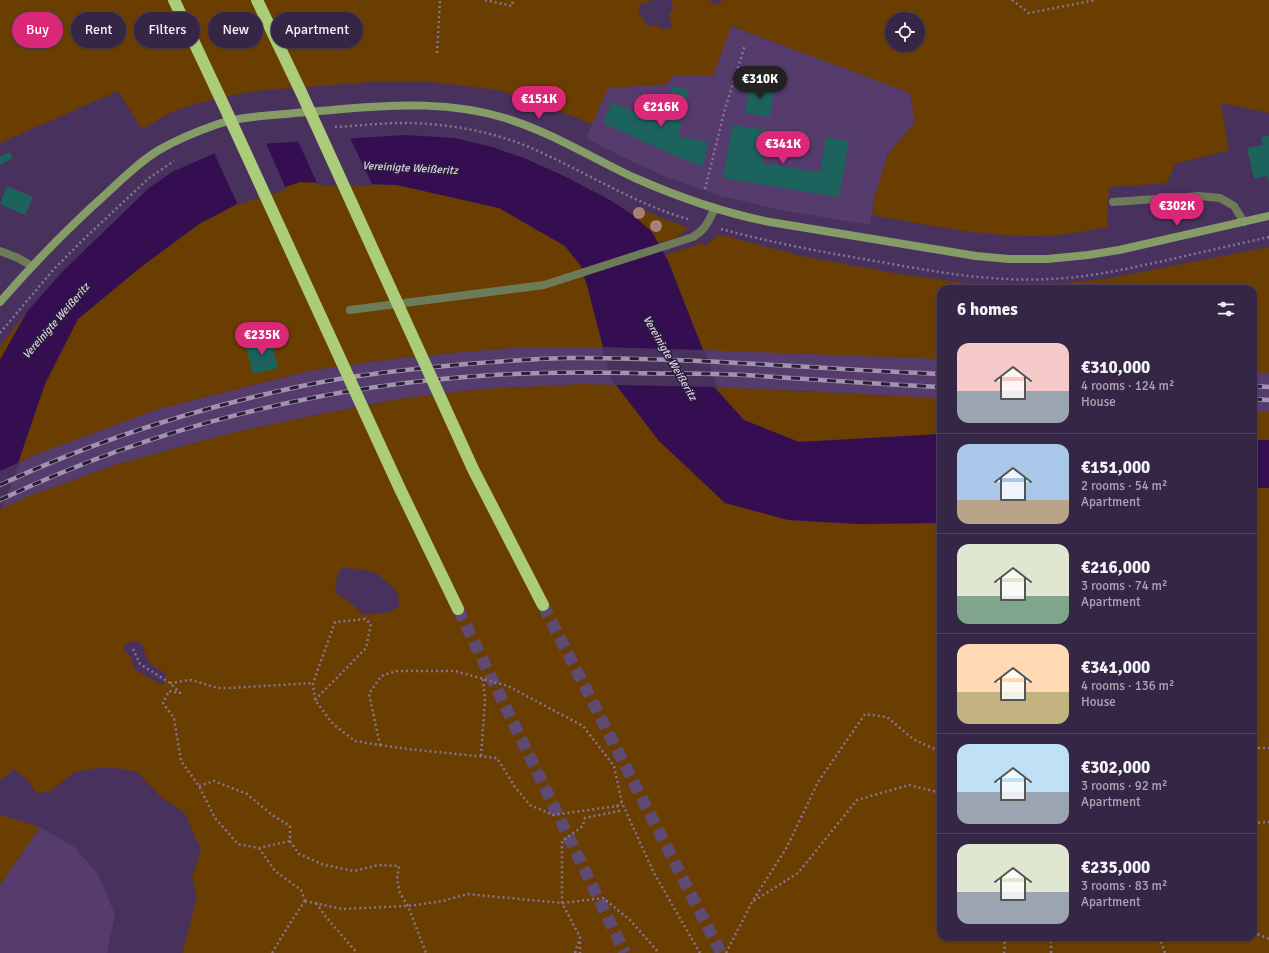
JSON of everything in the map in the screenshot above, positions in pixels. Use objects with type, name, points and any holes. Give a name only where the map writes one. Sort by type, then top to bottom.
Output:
[{"type":"highway","points":[[174,0],[458,609]]},
{"type":"highway","points":[[257,0],[301,92],[474,469],[543,605]]},
{"type":"main road","points":[[0,302],[61,236],[133,169],[157,151],[185,136],[219,124],[251,117],[368,107],[417,105],[451,107],[484,112],[534,128],[636,178],[714,208],[752,218],[976,256],[1010,259],[1047,259],[1088,255],[1119,250],[1269,216]]},
{"type":"street","points":[[1113,202],[1198,196],[1220,198],[1234,206],[1244,222]]},
{"type":"street","points":[[350,310],[544,285],[693,238],[707,225],[714,208]]},
{"type":"street","points":[[0,251],[18,258],[32,266]]},
{"type":"path","points":[[437,53],[440,0]]},
{"type":"path","points":[[485,0],[512,6],[514,0]]},
{"type":"path","points":[[1012,0],[1029,13],[1096,0]]},
{"type":"path","points":[[700,203],[708,181],[725,110],[745,46]]},
{"type":"path","points":[[333,127],[402,123],[441,125],[481,132],[537,151],[643,204],[707,225],[753,238],[839,255],[933,272],[975,277],[1049,279],[1094,275],[1269,237]]},
{"type":"path","points":[[0,333],[54,269],[149,178],[176,159]]},
{"type":"path","points":[[315,700],[366,648],[371,624],[365,619],[334,622],[313,683],[315,700],[333,724],[355,741],[408,749],[497,758],[515,787],[530,804],[553,815],[622,804]]},
{"type":"path","points":[[133,649],[140,664],[170,683],[180,693],[169,691],[163,703],[174,718],[181,761],[199,786],[215,818],[238,844],[259,848],[290,841]]},
{"type":"path","points":[[380,744],[369,694],[381,676],[396,671],[455,671],[508,686],[583,726],[614,766],[622,804],[654,873],[700,953]]},
{"type":"path","points":[[481,756],[485,702],[484,679]]},
{"type":"path","points":[[170,683],[191,680],[218,688],[313,683]]},
{"type":"path","points":[[726,953],[752,902],[787,847],[818,782],[865,714],[887,717],[912,739],[937,750]]},
{"type":"path","points":[[1257,748],[1269,748]]},
{"type":"path","points":[[199,786],[214,781],[247,794],[272,815],[290,826],[290,841],[298,854],[324,865],[354,872],[380,865],[399,866],[397,879],[400,893],[408,906],[426,953]]},
{"type":"path","points":[[752,902],[798,873],[857,800],[909,785],[937,792]]},
{"type":"path","points":[[580,953],[580,937],[562,903],[562,841],[583,826],[585,818],[619,811],[617,806]]},
{"type":"path","points":[[1257,823],[1269,822]]},
{"type":"path","points":[[259,848],[275,872],[301,890],[305,901]]},
{"type":"path","points":[[305,901],[342,909],[408,906],[443,901],[467,894],[562,903],[603,898],[630,920],[659,953]]},
{"type":"path","points":[[272,953],[305,901]]},
{"type":"path","points":[[316,903],[357,953]]},
{"type":"path","points":[[1257,934],[1269,939]]},
{"type":"path","points":[[575,953],[580,937]]},
{"type":"path","points":[[1004,941],[1004,953]]},
{"type":"path","points":[[1051,941],[1051,953]]},
{"type":"path","points":[[1160,941],[1164,953]]},
{"type":"shaded area","points":[[0,0],[653,0],[640,5],[638,11],[646,25],[656,25],[665,30],[673,27],[669,15],[673,9],[672,0],[709,0],[714,5],[724,0],[1269,0],[1269,113],[1221,103],[1229,150],[1175,164],[1167,183],[1109,187],[1107,227],[1044,236],[1015,236],[974,232],[872,215],[874,199],[888,154],[915,122],[910,93],[731,26],[713,76],[674,75],[667,84],[608,88],[592,124],[547,106],[499,90],[432,82],[385,81],[254,91],[197,103],[170,113],[142,129],[118,91],[0,143]]},
{"type":"shaded area","points":[[730,26],[910,92],[915,122],[888,154],[874,199],[870,225],[780,210],[717,195],[661,175],[586,138],[608,88],[667,84],[673,75],[713,76]]},
{"type":"shaded area","points":[[300,182],[397,185],[499,208],[565,246],[581,266],[603,347],[526,347],[473,351],[392,359],[308,371],[158,409],[37,454],[18,463],[45,384],[77,319],[141,267],[199,224],[241,202]]},
{"type":"shaded area","points":[[637,207],[661,218],[687,227],[679,236],[671,240],[658,243],[652,232],[633,215]]},
{"type":"shaded area","points":[[722,235],[801,256],[899,274],[980,285],[937,285],[937,359],[703,350],[665,255],[700,244],[707,245],[717,236]]},
{"type":"shaded area","points":[[1269,247],[1269,373],[1257,372],[1257,285],[1045,285],[1106,279]]},
{"type":"shaded area","points":[[27,312],[0,360],[0,346]]},
{"type":"shaded area","points":[[577,346],[725,350],[937,359],[937,398],[742,388],[582,384],[482,389],[405,398],[231,433],[118,464],[34,494],[0,509],[0,471],[37,454],[158,409],[308,371],[392,359],[526,347]]},
{"type":"shaded area","points":[[1257,372],[1269,373],[1269,412],[1257,412]]},
{"type":"shaded area","points":[[582,384],[616,385],[659,441],[857,524],[937,523],[937,941],[1257,941],[1257,488],[1269,488],[1269,953],[182,953],[197,898],[192,878],[201,850],[185,813],[162,798],[137,772],[118,768],[98,768],[74,772],[51,791],[36,793],[28,780],[14,769],[2,779],[0,778],[0,509],[34,494],[118,464],[231,433],[405,398],[482,389]],"holes":[[[342,567],[371,571],[379,575],[398,593],[399,606],[390,612],[364,615],[335,592],[337,576]],[[137,641],[143,646],[146,657],[151,663],[167,674],[162,685],[134,669],[132,661],[123,650],[127,643]]]},
{"type":"shaded area","points":[[714,387],[937,398],[937,434],[799,442],[744,420]]},
{"type":"shaded area","points":[[1257,412],[1269,412],[1269,440],[1257,440]]},
{"type":"shaded area","points":[[0,815],[40,827],[0,885]]},
{"type":"shaded area","points":[[40,827],[74,847],[98,874],[115,915],[107,953],[0,953],[0,885]]},
{"type":"water","name":"Vereinigte Weißeritz","points":[[406,135],[455,138],[492,147],[524,158],[564,176],[610,200],[633,215],[652,232],[668,261],[703,350],[714,387],[744,420],[799,442],[937,434],[937,523],[857,524],[788,520],[725,503],[659,441],[616,385],[603,347],[581,266],[565,246],[499,208],[397,185],[300,182],[241,202],[199,224],[141,267],[78,319],[45,384],[18,463],[0,507],[0,360],[27,312],[61,273],[149,188],[172,172],[220,151],[260,144]]},
{"type":"water","points":[[1257,440],[1269,440],[1269,488],[1257,488]]},
{"type":"pier","points":[[349,136],[373,186],[318,185],[297,139]]},
{"type":"pier","points":[[265,141],[286,189],[238,205],[213,151]]},
{"type":"pier","points":[[601,347],[705,350],[717,387],[614,385]]},
{"type":"pier","points":[[20,462],[2,508],[0,509],[0,471]]},
{"type":"building","points":[[749,84],[774,88],[770,117],[745,113]]},
{"type":"building","points":[[672,86],[689,90],[678,136],[708,142],[703,167],[603,123],[612,102],[660,124]]},
{"type":"building","points":[[732,125],[768,130],[762,163],[820,172],[826,137],[849,141],[839,197],[723,178]]},
{"type":"building","points":[[1269,136],[1269,181],[1267,176],[1254,179],[1247,148],[1263,145],[1261,137]]},
{"type":"building","points":[[10,152],[13,158],[0,165],[0,157]]},
{"type":"building","points":[[7,186],[33,197],[25,215],[0,204]]},
{"type":"building","points":[[270,338],[278,368],[253,374],[245,344]]},
{"type":"tunnel","points":[[543,605],[721,953]]},
{"type":"tunnel","points":[[458,609],[625,953]]},
{"type":"railway","points":[[0,485],[110,440],[224,404],[302,386],[397,371],[523,360],[612,358],[706,361],[937,374]]},
{"type":"railway","points":[[0,500],[58,474],[118,451],[179,431],[240,414],[303,400],[366,388],[430,380],[493,375],[598,372],[744,375],[937,387]]},
{"type":"railway","points":[[1257,386],[1269,387]]},
{"type":"railway","points":[[1257,399],[1269,400]]}]
